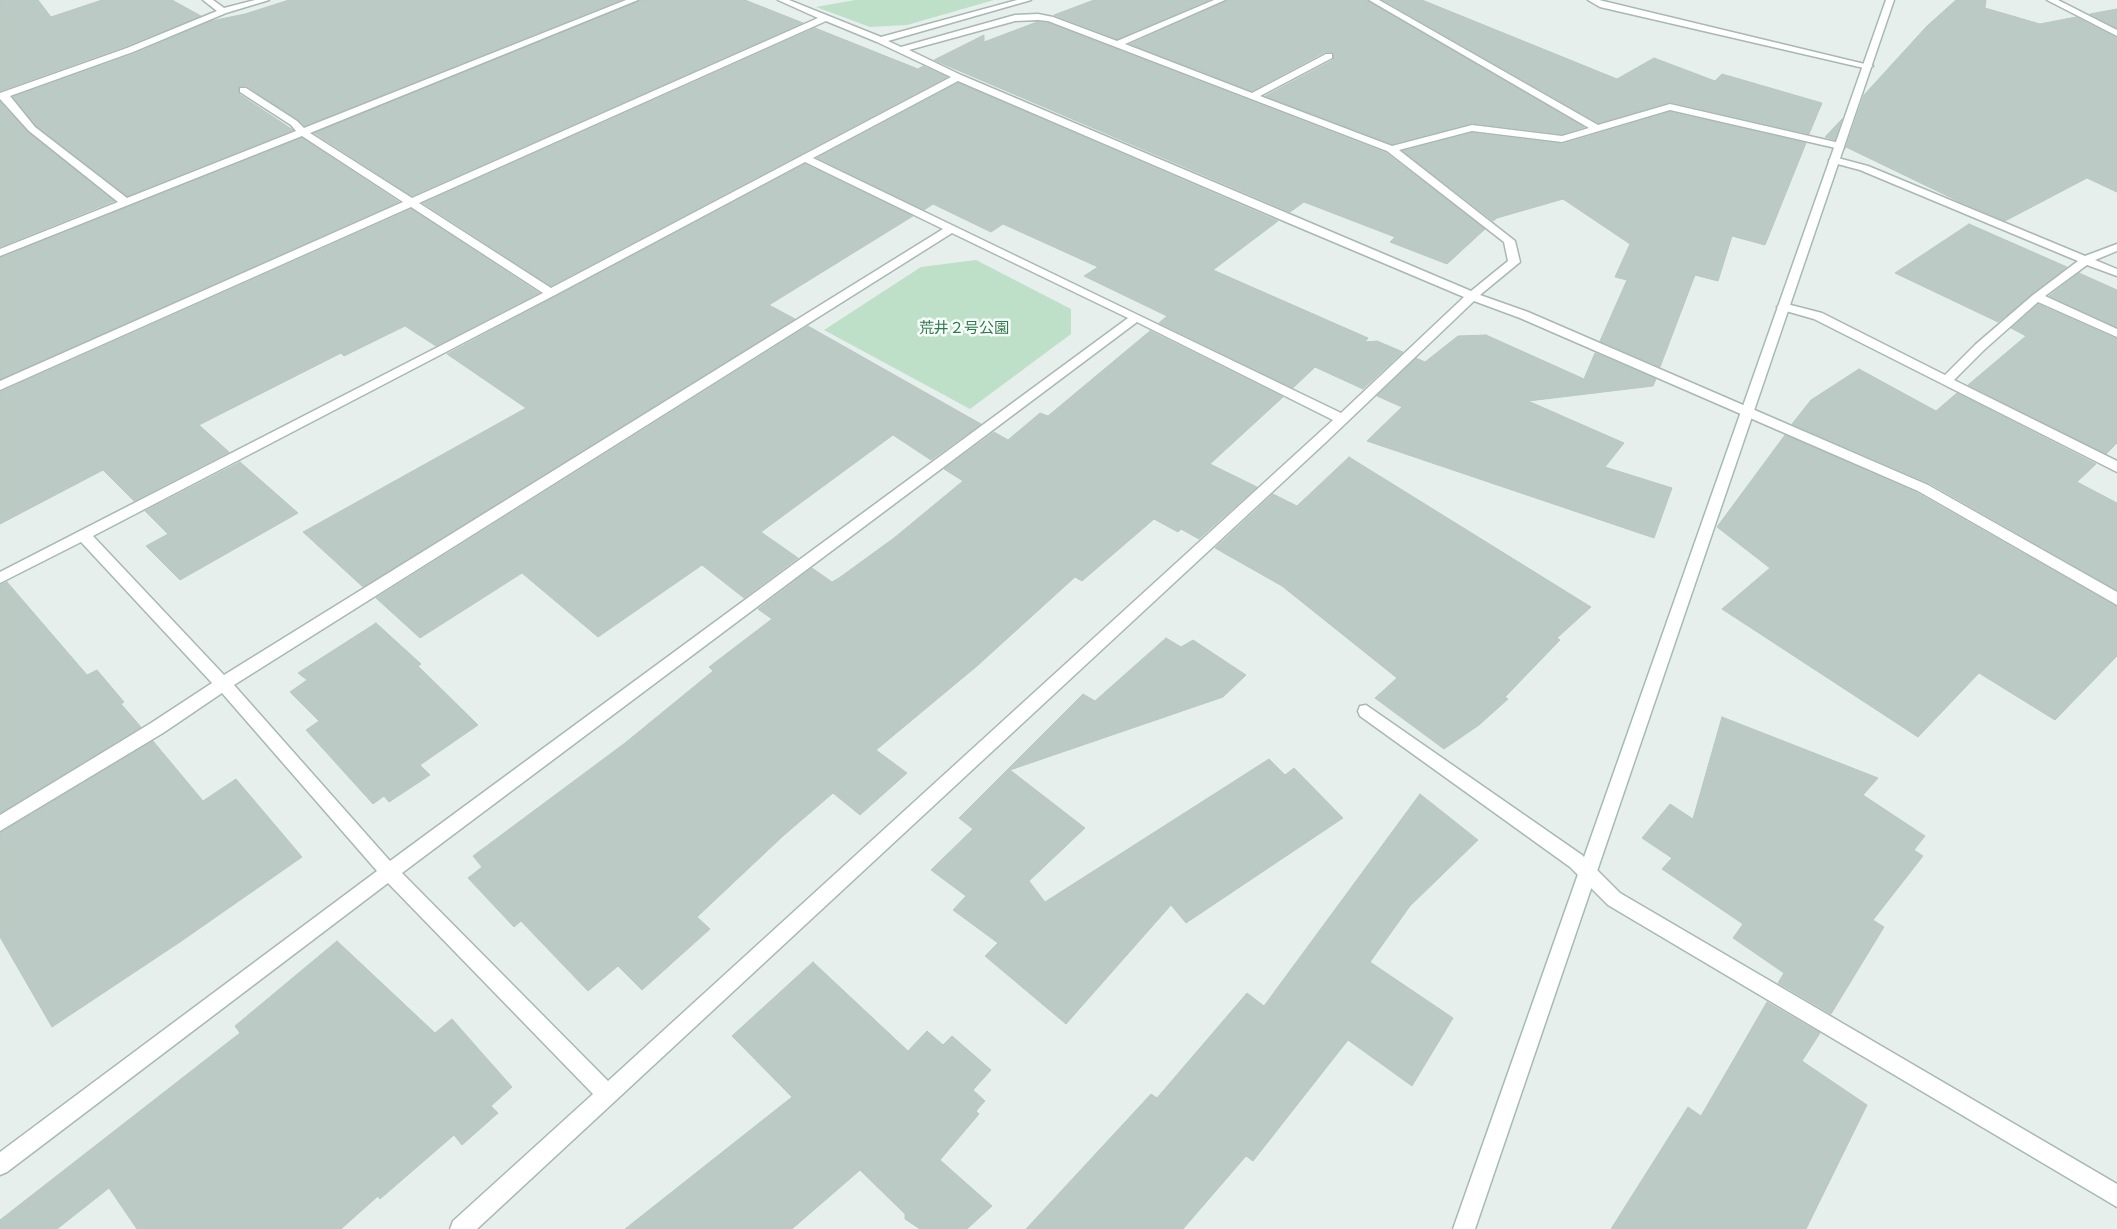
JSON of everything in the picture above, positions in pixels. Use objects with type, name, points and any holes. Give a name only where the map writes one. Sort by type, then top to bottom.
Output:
[{"type":"street","points":[[207,0],[223,11]]},
{"type":"street","points":[[125,202],[32,129],[2,95],[130,50],[223,11],[265,0]]},
{"type":"street","points":[[0,253],[634,0]]},
{"type":"street","points":[[782,0],[880,40],[958,77],[1472,296],[1524,315],[1746,413],[1834,448],[1923,488],[2117,599]]},
{"type":"street","points":[[880,40],[1027,0]]},
{"type":"street","points":[[1116,45],[1221,0]]},
{"type":"street","points":[[1373,0],[1598,129]]},
{"type":"street","points":[[1592,0],[1600,4],[1868,66]]},
{"type":"street","points":[[1464,1229],[1890,0]]},
{"type":"street","points":[[2051,0],[2117,33]]},
{"type":"street","points":[[460,1229],[1342,419],[1472,296],[1514,262],[1509,241],[1391,149],[1038,16],[1015,18],[899,50]]},
{"type":"street","points":[[0,386],[824,18]]},
{"type":"street","points":[[1251,97],[1330,56]]},
{"type":"street","points":[[0,578],[551,293],[958,77]]},
{"type":"street","points":[[244,90],[294,124],[302,132],[551,293]]},
{"type":"street","points":[[1391,149],[1472,128],[1562,139],[1670,108],[1837,153],[1864,168],[2117,273]]},
{"type":"street","points":[[806,159],[1136,317],[1342,419]]},
{"type":"street","points":[[0,824],[157,728],[223,684],[952,228]]},
{"type":"street","points":[[1947,380],[1980,346],[2037,297],[2086,260],[2117,247]]},
{"type":"street","points":[[2037,297],[2117,333]]},
{"type":"street","points":[[1783,307],[1818,316],[2117,467]]},
{"type":"street","points":[[0,1165],[389,872],[1136,317]]},
{"type":"street","points":[[84,536],[223,684],[389,872],[606,1093]]},
{"type":"street","points":[[1366,710],[1576,861],[1614,899],[2117,1196]]},
{"type":"green space","points":[[855,0],[994,0],[907,25],[870,27],[816,7]]},
{"type":"green space","name":"荒井２号公園","points":[[976,260],[1071,309],[1071,334],[970,409],[824,330],[921,267]]},
{"type":"building","points":[[0,0],[38,0],[51,17],[102,0],[172,0],[201,16],[126,46],[0,91]]},
{"type":"building","points":[[289,0],[621,0],[304,126],[247,86],[240,86],[239,94],[293,130],[127,196],[36,126],[13,97],[134,54],[211,21],[245,14]]},
{"type":"building","points":[[640,0],[745,0],[803,23],[412,196],[314,133]]},
{"type":"building","points":[[1094,0],[1209,0],[1117,39],[1054,15]]},
{"type":"building","points":[[1227,0],[1367,0],[1584,127],[1562,134],[1472,123],[1392,144],[1265,96],[1333,60],[1332,52],[1325,52],[1252,91],[1130,44]]},
{"type":"building","points":[[1383,0],[1422,0],[1617,79],[1654,58],[1715,81],[1722,74],[1822,103],[1809,134],[1670,102],[1598,123]]},
{"type":"building","points":[[1956,0],[1986,0],[1985,8],[2040,24],[2076,17],[2117,38],[2117,192],[2087,178],[2005,221],[1960,202],[1846,147],[1864,95],[1927,26]]},
{"type":"building","points":[[2117,9],[2117,28],[2090,14]]},
{"type":"building","points":[[1037,22],[1048,23],[1386,153],[1485,229],[1447,264],[1390,242],[1395,237],[1304,202],[1290,212],[934,60],[984,35],[984,42]]},
{"type":"building","points":[[815,28],[918,69],[923,66],[947,77],[551,286],[423,203]]},
{"type":"building","points":[[958,83],[1278,221],[1213,270],[1368,338],[1365,342],[1377,341],[1403,352],[1363,389],[1315,367],[1293,388],[1159,323],[1167,316],[1084,276],[1098,267],[1003,224],[991,232],[933,204],[924,210],[817,158]]},
{"type":"building","points":[[0,102],[28,132],[114,201],[0,247]]},
{"type":"building","points":[[1670,112],[1806,143],[1765,245],[1732,236],[1718,281],[1695,275],[1660,367],[1600,341],[1627,280],[1615,277],[1630,244],[1563,199],[1497,218],[1493,221],[1403,151],[1472,133],[1563,144]]},
{"type":"building","points":[[1842,119],[1835,140],[1825,137]]},
{"type":"building","points":[[302,138],[399,202],[0,379],[0,258]]},
{"type":"building","points":[[805,164],[913,216],[769,305],[795,319],[363,587],[303,532],[526,408],[447,354]]},
{"type":"building","points":[[411,209],[539,293],[436,346],[405,326],[344,356],[341,353],[199,425],[229,452],[134,501],[103,470],[0,524],[0,392]]},
{"type":"building","points":[[1969,224],[2067,267],[1998,322],[1895,273]]},
{"type":"building","points":[[2079,273],[2117,290],[2117,327],[2049,296]]},
{"type":"building","points":[[2038,304],[2117,339],[2117,443],[2106,454],[1968,385],[2026,336],[2011,328]]},
{"type":"building","points":[[808,326],[981,424],[931,460],[893,435],[761,532],[798,558],[744,598],[702,565],[598,637],[522,573],[420,638],[376,598]]},
{"type":"building","points":[[1150,331],[1283,397],[1210,464],[1257,487],[1199,539],[1181,529],[1178,532],[1154,519],[1082,581],[1075,577],[977,666],[876,750],[907,773],[860,815],[833,793],[783,836],[697,917],[710,929],[642,990],[618,966],[588,991],[521,921],[514,927],[468,878],[482,867],[473,856],[625,743],[713,671],[709,667],[772,619],[758,609],[812,568],[832,582],[839,578],[894,538],[963,481],[944,469],[994,432],[1008,440],[1040,413],[1048,416]]},
{"type":"building","points":[[1486,335],[1584,379],[1595,353],[1656,379],[1653,386],[1528,401],[1624,443],[1605,467],[1672,488],[1654,538],[1367,441],[1402,407],[1377,396],[1416,358],[1425,362],[1458,336]]},
{"type":"building","points":[[1859,369],[1936,411],[1957,393],[2096,464],[2077,482],[2117,503],[2117,590],[1929,483],[1792,424],[1811,400]]},
{"type":"building","points":[[1785,435],[1917,493],[2117,607],[2117,656],[2055,720],[1979,673],[1918,737],[1722,609],[1770,568],[1717,527]]},
{"type":"building","points":[[1349,457],[1591,607],[1557,638],[1560,640],[1505,697],[1508,699],[1479,725],[1444,749],[1375,698],[1397,678],[1282,586],[1215,548],[1273,494],[1297,506]]},
{"type":"building","points":[[240,462],[298,513],[180,580],[146,546],[168,534],[145,511]]},
{"type":"building","points":[[7,582],[87,675],[97,670],[124,702],[121,704],[141,727],[0,813],[0,585]]},
{"type":"building","points":[[376,623],[421,664],[418,666],[478,725],[420,765],[430,775],[389,802],[384,796],[373,804],[306,730],[319,721],[290,692],[307,680],[298,673]]},
{"type":"building","points":[[1166,638],[1181,647],[1193,640],[1246,675],[1223,697],[1010,770],[1085,828],[1029,881],[1045,902],[1269,759],[1285,775],[1294,768],[1343,818],[1186,923],[1171,905],[1066,1024],[985,956],[998,943],[953,910],[966,896],[931,870],[973,829],[959,818],[1083,694],[1095,701]]},
{"type":"building","points":[[1722,717],[1878,778],[1863,795],[1925,836],[1914,850],[1923,856],[1873,920],[1884,927],[1831,1014],[1778,983],[1784,973],[1733,938],[1743,924],[1662,869],[1672,858],[1642,838],[1670,804],[1693,819]]},
{"type":"building","points":[[153,741],[203,801],[236,779],[302,857],[180,942],[52,1027],[0,937],[0,833]]},
{"type":"building","points":[[1420,794],[1478,840],[1410,906],[1370,962],[1453,1018],[1412,1086],[1348,1040],[1253,1161],[1246,1156],[1183,1229],[1026,1229],[1151,1094],[1157,1098],[1247,993],[1264,1006]]},
{"type":"building","points":[[337,941],[435,1033],[452,1019],[512,1087],[491,1106],[498,1113],[462,1145],[454,1135],[380,1199],[378,1196],[341,1229],[137,1229],[109,1188],[57,1229],[0,1229],[0,1220],[240,1033],[235,1026]]},
{"type":"building","points":[[813,962],[908,1051],[927,1031],[943,1045],[952,1036],[991,1070],[973,1090],[985,1101],[976,1111],[979,1114],[940,1160],[992,1206],[967,1229],[920,1229],[905,1219],[905,1214],[860,1170],[792,1229],[625,1229],[792,1097],[732,1036]]},
{"type":"building","points":[[1767,1002],[1820,1033],[1802,1061],[1867,1105],[1806,1229],[1611,1229],[1688,1107],[1701,1116]]}]
